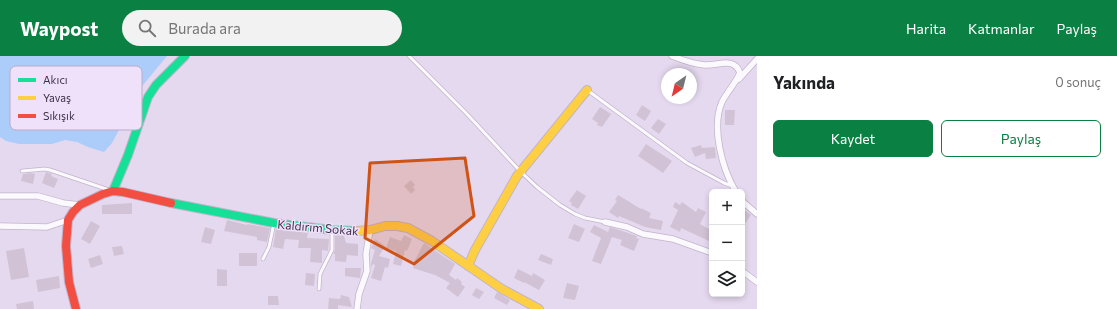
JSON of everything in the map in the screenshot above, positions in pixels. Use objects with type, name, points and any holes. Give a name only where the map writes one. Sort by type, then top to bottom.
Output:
[{"type":"street","points":[[142,114],[148,97],[156,85],[185,56]]},
{"type":"street","points":[[672,56],[682,60],[706,65],[726,62],[736,65],[740,73],[736,83]]},
{"type":"street","points":[[734,189],[725,169],[720,147],[718,121],[721,104],[736,83],[757,59]]},
{"type":"street","points":[[468,266],[475,250],[520,171],[588,90]]},
{"type":"street","points":[[76,309],[69,282],[66,246],[68,220],[73,212],[80,206],[103,194],[113,191],[137,130]]},
{"type":"street","name":"Kaldırım Sokak","points":[[113,191],[274,223],[332,230],[370,230],[385,226],[408,228],[432,241],[502,289],[539,309]]},
{"type":"street","points":[[0,196],[38,196],[80,206]]},
{"type":"street","points":[[745,203],[757,213]]},
{"type":"street","points":[[0,226],[47,227],[68,220]]},
{"type":"street","points":[[605,222],[627,227],[643,234],[673,239],[709,252]]},
{"type":"street","points":[[357,309],[359,294],[366,271],[366,247],[370,230]]},
{"type":"street","points":[[745,273],[757,282]]},
{"type":"lane","points":[[409,56],[537,187],[564,208],[585,218],[605,222]]},
{"type":"lane","points":[[588,90],[687,163],[732,186]]},
{"type":"lane","points":[[22,171],[50,170],[113,191]]},
{"type":"lane","points":[[263,259],[269,247],[274,223]]},
{"type":"lane","points":[[318,289],[320,274],[332,250],[332,230]]},
{"type":"highlighted area","points":[[465,158],[474,216],[414,264],[365,238],[370,163]]},
{"type":"water","points":[[0,56],[167,56],[142,87],[142,66],[10,66],[10,130],[119,130],[112,143],[104,152],[77,142],[65,140],[52,144],[19,144],[6,141],[0,137]]},
{"type":"building","points":[[642,105],[651,111],[645,121],[636,115]]},
{"type":"building","points":[[600,107],[611,114],[602,127],[597,125],[598,123],[592,119]]},
{"type":"building","points":[[725,110],[735,110],[734,125],[725,125]]},
{"type":"building","points":[[658,119],[666,124],[659,134],[651,128]]},
{"type":"building","points":[[646,144],[672,161],[663,173],[638,156]]},
{"type":"building","points":[[701,145],[702,148],[715,147],[716,158],[706,159],[705,153],[695,157],[691,148]]},
{"type":"building","points":[[46,172],[52,174],[51,176],[58,179],[54,188],[42,183]]},
{"type":"building","points":[[23,174],[35,174],[33,184],[21,181]]},
{"type":"building","points":[[411,180],[415,185],[413,187],[415,190],[411,194],[404,186]]},
{"type":"building","points":[[577,190],[586,196],[578,209],[571,205],[572,203],[569,201]]},
{"type":"building","points":[[618,195],[641,209],[651,213],[649,218],[663,221],[661,230],[645,227],[619,216],[618,218],[609,212],[617,201],[615,200]]},
{"type":"building","points":[[675,202],[680,205],[682,202],[696,212],[698,208],[706,212],[700,224],[709,229],[709,241],[681,228],[680,232],[670,227],[678,210],[673,207]]},
{"type":"building","points":[[132,203],[132,214],[102,214],[102,205]]},
{"type":"building","points":[[745,210],[751,215],[745,224]]},
{"type":"building","points":[[227,220],[247,225],[270,228],[267,242],[257,240],[257,237],[224,231]]},
{"type":"building","points":[[91,221],[100,226],[90,244],[81,239]]},
{"type":"building","points":[[574,224],[585,229],[579,242],[568,238]]},
{"type":"building","points":[[594,225],[608,232],[610,227],[637,236],[636,238],[639,239],[634,251],[620,245],[622,240],[612,237],[601,264],[592,261],[601,238],[590,232]]},
{"type":"building","points":[[205,227],[215,230],[211,244],[201,242]]},
{"type":"building","points":[[276,229],[308,233],[307,238],[329,239],[328,251],[322,250],[322,263],[310,262],[311,248],[298,248],[299,240],[285,239],[283,249],[273,247]]},
{"type":"building","points":[[404,235],[412,239],[407,251],[405,250],[401,266],[393,264],[396,251],[386,248],[390,237],[401,241]]},
{"type":"building","points":[[335,236],[344,236],[346,243],[358,244],[358,256],[347,255],[346,262],[335,261],[335,254],[333,254],[335,250]]},
{"type":"building","points":[[375,239],[385,246],[379,256],[390,259],[388,268],[385,267],[381,281],[371,278],[375,265],[373,264],[371,268],[371,263],[375,250],[371,248]]},
{"type":"building","points":[[424,243],[455,264],[449,275],[456,280],[457,278],[465,287],[458,297],[446,288],[450,283],[435,275],[413,268],[415,260]]},
{"type":"building","points":[[122,246],[124,254],[114,256],[112,247]]},
{"type":"building","points":[[24,248],[29,277],[11,280],[6,251]]},
{"type":"building","points":[[239,253],[257,253],[257,266],[239,266]]},
{"type":"building","points":[[541,254],[553,259],[551,265],[538,260]]},
{"type":"building","points":[[100,255],[103,264],[91,268],[88,259]]},
{"type":"building","points":[[345,268],[361,268],[360,278],[345,276]]},
{"type":"building","points":[[217,269],[227,270],[227,286],[217,286]]},
{"type":"building","points":[[518,269],[532,276],[533,273],[545,280],[539,290],[514,278]]},
{"type":"building","points":[[306,273],[315,274],[314,286],[305,285]]},
{"type":"building","points":[[59,276],[60,288],[38,292],[36,280]]},
{"type":"building","points":[[567,283],[579,286],[575,300],[563,298]]},
{"type":"building","points":[[476,288],[484,292],[479,299],[472,295]]},
{"type":"building","points":[[497,292],[510,300],[507,305],[494,298]]},
{"type":"building","points":[[341,295],[349,297],[352,307],[338,305],[338,309],[328,309],[329,298],[340,299]]},
{"type":"building","points":[[268,296],[278,296],[279,305],[268,305]]},
{"type":"building","points":[[33,301],[34,309],[17,309],[16,304]]},
{"type":"traffic: fast","points":[[142,114],[148,97],[156,85],[185,56]]},
{"type":"traffic: fast","points":[[113,191],[137,130]]},
{"type":"traffic: fast","points":[[171,203],[274,223],[332,230],[357,231]]},
{"type":"traffic: slow","points":[[468,266],[475,250],[517,176],[587,90]]},
{"type":"traffic: slow","points":[[357,231],[370,230],[385,226],[408,228],[432,241],[502,289],[539,309]]},
{"type":"traffic: jam","points":[[76,309],[69,282],[66,246],[68,220],[73,212],[80,205],[113,191],[171,203]]}]
